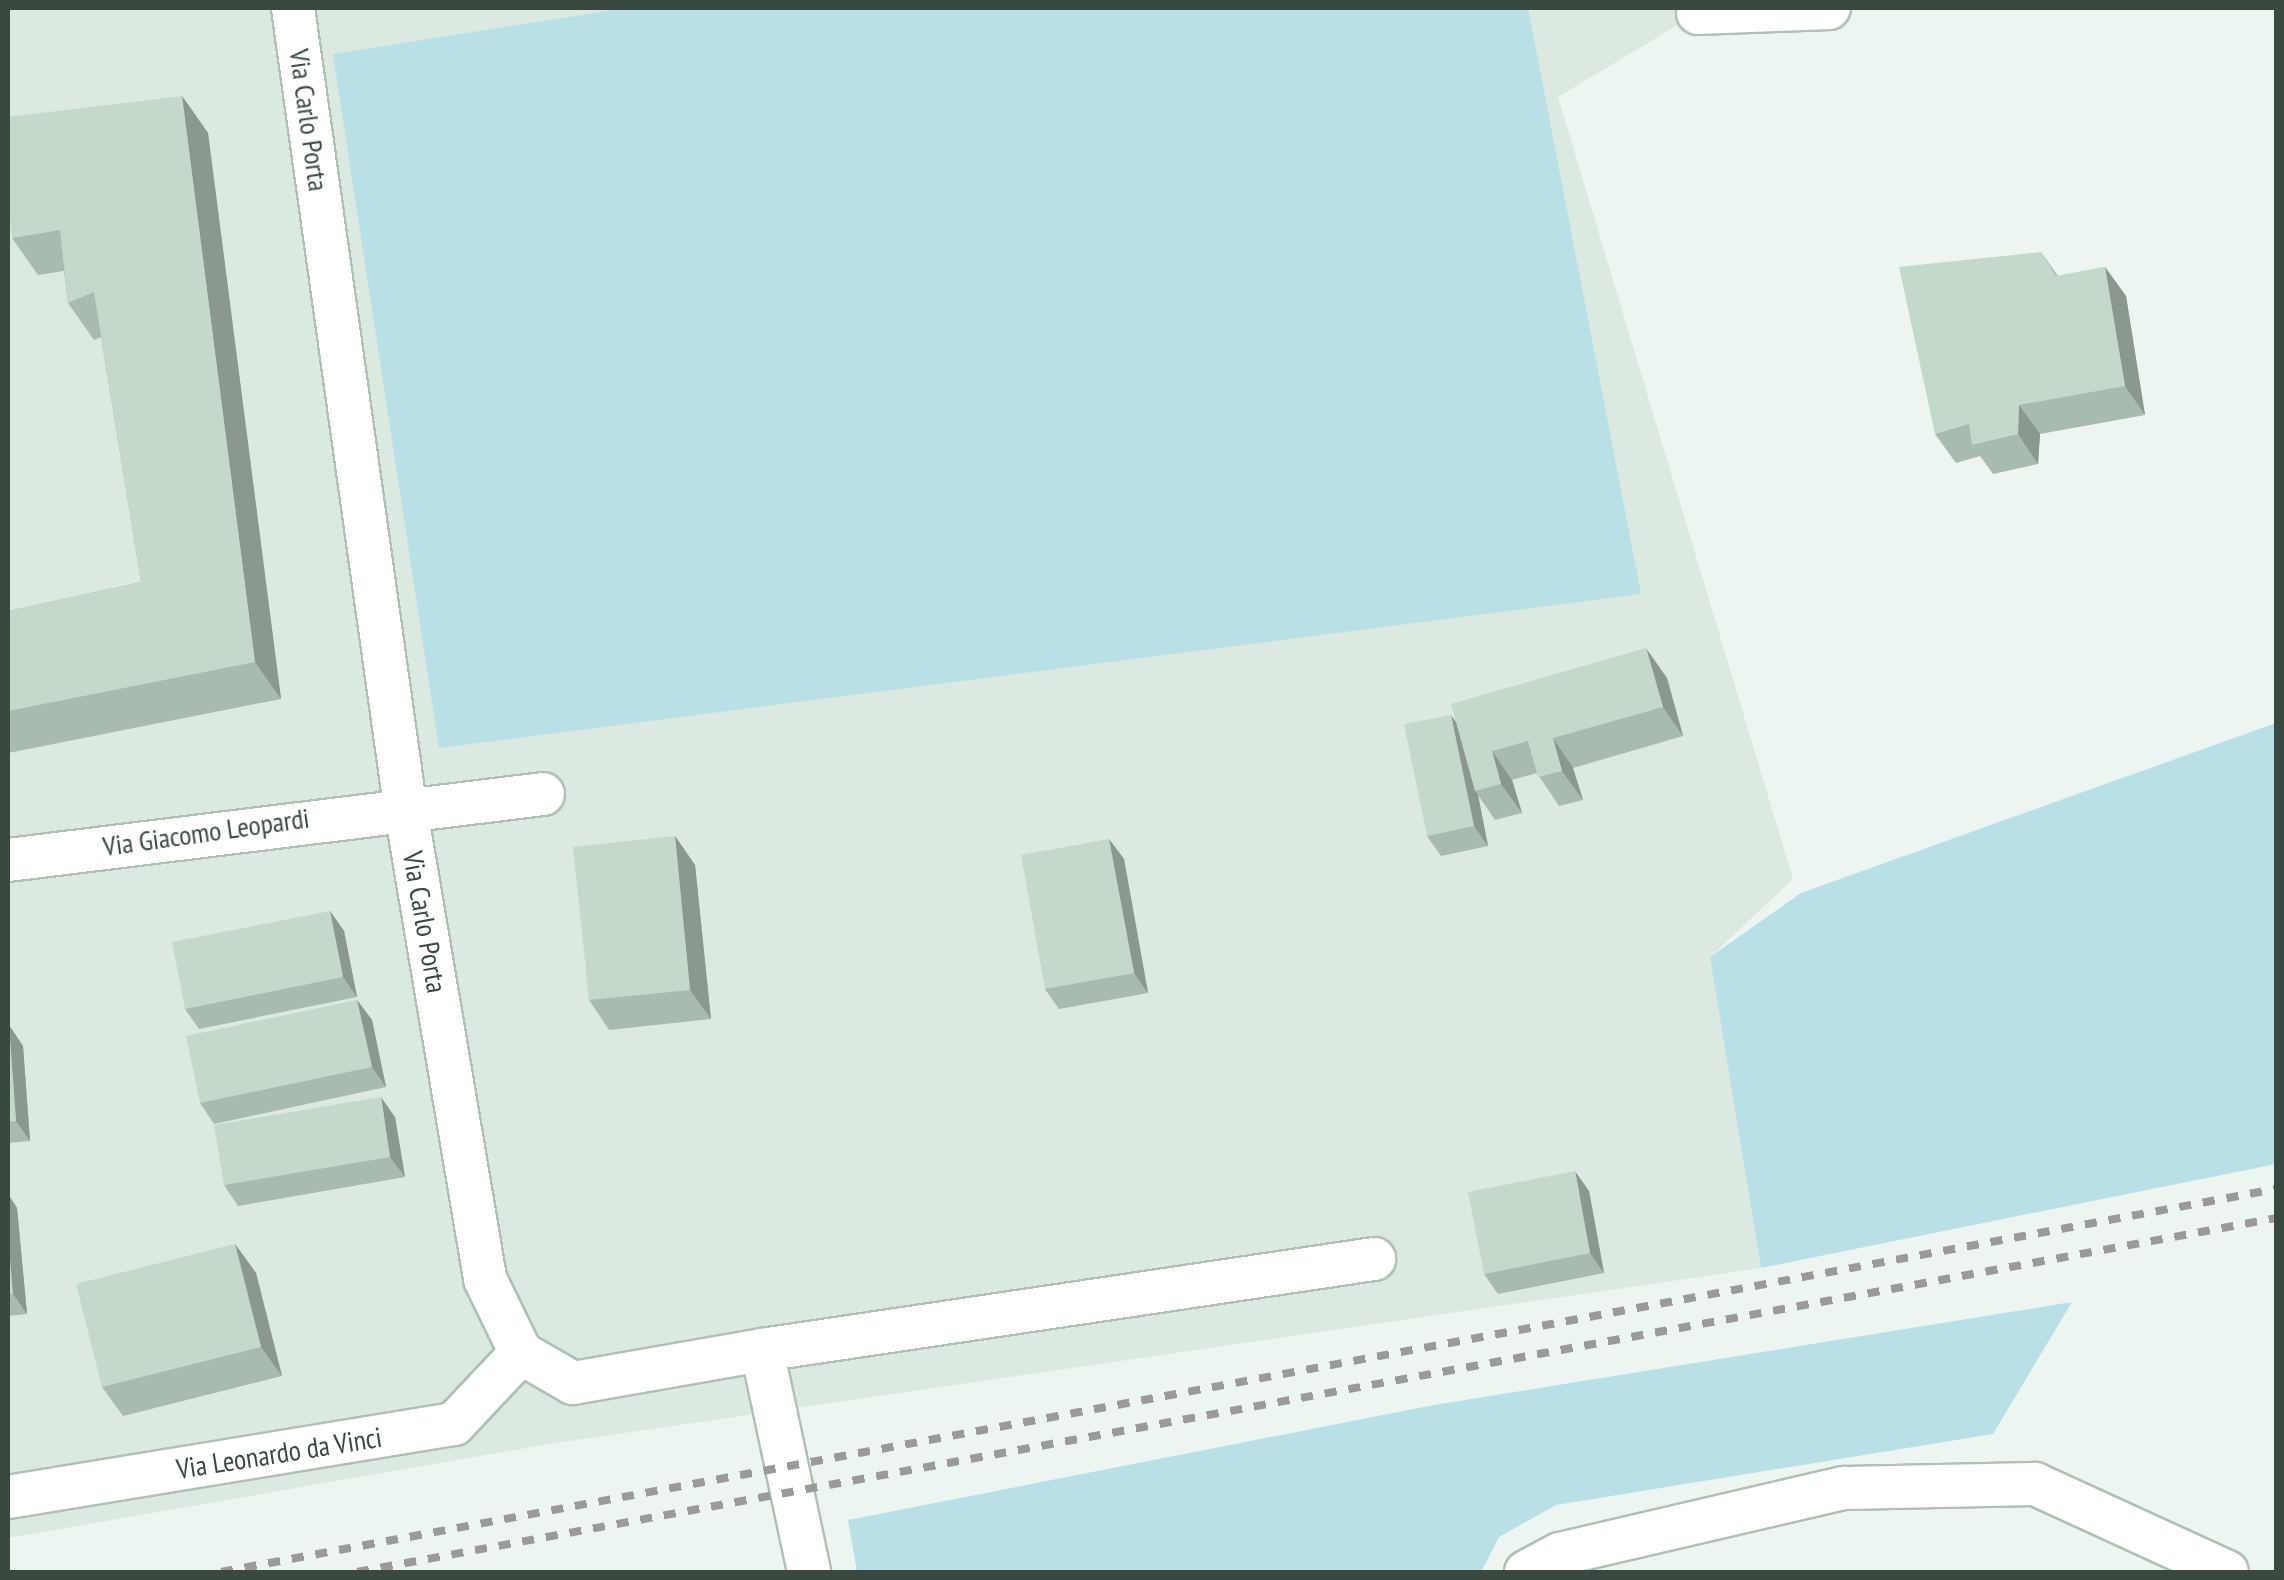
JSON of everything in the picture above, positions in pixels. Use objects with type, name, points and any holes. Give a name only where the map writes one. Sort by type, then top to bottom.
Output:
[{"type":"street","name":"Via Carlo Porta","points":[[294,8],[405,805],[486,1279],[521,1354]]},
{"type":"street","points":[[1698,13],[1829,8]]},
{"type":"street","name":"Via Giacomo Leopardi","points":[[8,860],[405,805],[543,794]]},
{"type":"street","points":[[521,1354],[573,1383],[762,1350],[1374,1259]]},
{"type":"street","points":[[762,1350],[809,1572]]},
{"type":"street","name":"Via Leonardo da Vinci","points":[[8,1496],[454,1424],[521,1354]]},
{"type":"street","points":[[1526,1572],[1560,1554],[1844,1488],[2034,1484],[2226,1572]]},
{"type":"shaded area","points":[[8,8],[1829,8],[1698,13],[1558,97],[1793,879],[1710,957],[1761,1268],[555,1443],[8,1538]]},
{"type":"shaded area","points":[[627,8],[1528,8],[1641,594],[439,748],[333,54]]},
{"type":"shaded area","points":[[2276,723],[2276,1164],[1761,1268],[1710,957],[1801,893]]},
{"type":"shaded area","points":[[2072,1302],[1993,1434],[1556,1505],[1499,1537],[1481,1572],[857,1572],[848,1520],[1434,1405]]},
{"type":"building","points":[[182,96],[255,662],[8,711],[8,611],[141,582],[94,292],[68,303],[60,230],[12,238],[8,117]]},
{"type":"building","points":[[2041,252],[2056,276],[2105,267],[2125,386],[2019,405],[2018,434],[1972,445],[1969,424],[1935,434],[1899,267]]},
{"type":"building","points":[[1646,648],[1663,707],[1553,738],[1562,771],[1538,777],[1528,741],[1492,751],[1501,784],[1475,791],[1451,704]]},
{"type":"building","points":[[1451,715],[1474,826],[1427,836],[1404,724]]},
{"type":"building","points":[[675,836],[690,990],[589,1000],[573,847]]},
{"type":"building","points":[[1109,839],[1134,973],[1045,989],[1021,855]]},
{"type":"building","points":[[330,911],[343,977],[185,1009],[172,942]]},
{"type":"building","points":[[357,1000],[372,1067],[200,1103],[186,1036]]},
{"type":"building","points":[[8,1026],[16,1121],[8,1122]]},
{"type":"building","points":[[381,1097],[390,1157],[224,1185],[214,1125]]},
{"type":"building","points":[[1575,1171],[1590,1253],[1484,1274],[1468,1192]]},
{"type":"building","points":[[8,1237],[13,1294],[8,1294]]},
{"type":"building","points":[[235,1244],[261,1347],[102,1387],[76,1284]]},
{"type":"railway","points":[[221,1572],[2276,1189]]},
{"type":"railway","points":[[357,1572],[2276,1218]]}]
